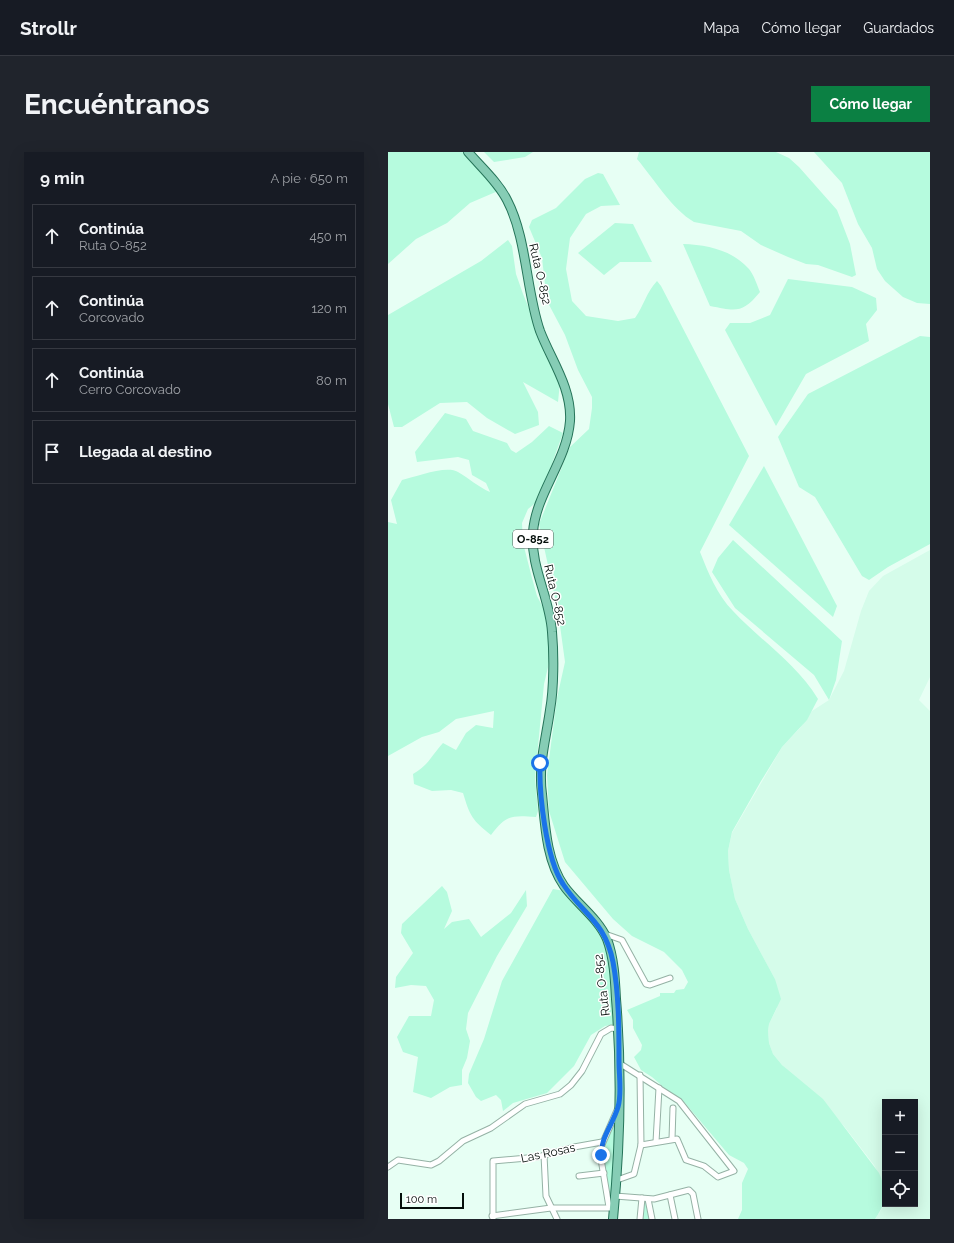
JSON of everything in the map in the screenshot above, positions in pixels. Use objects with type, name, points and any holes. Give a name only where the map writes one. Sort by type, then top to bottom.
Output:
[{"type":"main road","name":"Ruta O-852","points":[[468,152],[498,186],[511,208],[517,228],[539,326],[569,400],[570,423],[567,440],[538,509],[533,531],[536,563],[548,606],[552,631],[551,706],[540,763],[540,780],[548,842],[555,870],[564,886],[605,934],[613,963],[619,1029]]},
{"type":"main road","name":"O-852","points":[[613,1219],[611,1208],[615,1196],[617,1180],[619,1029]]},
{"type":"street","points":[[605,934],[622,940],[646,984],[650,985],[670,978]]},
{"type":"street","points":[[388,1166],[398,1160],[431,1165],[439,1161],[463,1141],[491,1128],[525,1104],[560,1094],[571,1085],[582,1071],[601,1034],[611,1028],[619,1029]]},
{"type":"street","points":[[619,1063],[640,1075],[678,1101],[734,1170],[716,1177],[704,1166],[686,1160],[678,1140],[672,1139],[641,1146]]},
{"type":"street","points":[[617,1180],[634,1174],[641,1146],[640,1075]]},
{"type":"street","points":[[656,1142],[659,1088]]},
{"type":"street","points":[[493,1218],[551,1208],[611,1208],[601,1155],[602,1142],[618,1107]]},
{"type":"street","points":[[672,1139],[673,1108]]},
{"type":"street","name":"Las Rosas","points":[[493,1218],[493,1161],[544,1155],[568,1148],[602,1142]]},
{"type":"street","points":[[544,1155],[545,1193],[551,1208],[558,1219]]},
{"type":"street","points":[[579,1176],[604,1173]]},
{"type":"street","points":[[615,1196],[648,1199],[686,1190],[692,1192],[698,1219]]},
{"type":"street","points":[[670,1195],[675,1219]]},
{"type":"street","points":[[640,1219],[642,1198]]},
{"type":"street","points":[[648,1199],[652,1219]]},
{"type":"shaded area","points":[[930,550],[930,677],[919,700],[930,711],[930,1219],[875,1219],[883,1207],[918,1207],[918,1099],[882,1099],[882,1180],[874,1165],[844,1126],[782,1065],[773,1054],[769,1043],[768,1031],[769,1024],[777,1008],[775,979],[748,929],[735,899],[729,870],[728,851],[732,833],[782,747],[800,728],[812,711],[829,700],[844,671],[861,611],[869,591],[883,576]]},
{"type":"green space","points":[[388,152],[466,152],[498,191],[470,203],[447,223],[416,239],[388,264]]},
{"type":"green space","points":[[484,152],[533,152],[525,157],[494,162]]},
{"type":"green space","points":[[639,152],[776,152],[789,158],[799,167],[837,210],[850,244],[856,275],[852,277],[818,265],[806,264],[761,245],[741,231],[694,222],[671,202],[637,159]]},
{"type":"green space","points":[[814,152],[930,152],[930,304],[917,303],[903,297],[885,281],[877,269],[872,248],[858,224],[842,183]]},
{"type":"green space","points":[[598,173],[603,174],[620,205],[601,206],[586,214],[570,238],[566,269],[572,301],[586,316],[618,321],[635,318],[650,290],[657,281],[661,286],[749,456],[700,552],[714,583],[727,605],[789,663],[818,699],[807,720],[782,747],[732,832],[728,851],[729,870],[735,899],[748,929],[775,979],[781,999],[769,1024],[769,1043],[773,1054],[782,1065],[823,1099],[879,1173],[882,1181],[882,1207],[875,1219],[738,1219],[742,1210],[742,1183],[748,1169],[744,1163],[729,1155],[685,1103],[641,1070],[634,1057],[641,1050],[642,1045],[633,1028],[633,1020],[627,1010],[660,996],[660,993],[674,993],[676,990],[684,989],[688,982],[682,970],[664,952],[632,936],[613,919],[565,862],[549,811],[547,775],[557,698],[565,662],[558,611],[539,524],[570,447],[589,429],[592,397],[578,370],[565,335],[547,301],[542,258],[529,227],[532,220],[556,208],[585,179]]},
{"type":"green space","points":[[615,223],[633,224],[652,262],[620,262],[604,275],[578,253]]},
{"type":"green space","points":[[508,240],[512,246],[516,274],[523,294],[560,382],[558,402],[523,382],[538,412],[539,425],[515,434],[487,418],[467,402],[440,403],[402,427],[394,427],[388,404],[388,315],[481,261]]},
{"type":"green space","points":[[683,244],[710,247],[735,257],[751,271],[760,292],[748,304],[738,309],[732,310],[710,306]]},
{"type":"green space","points":[[788,279],[852,287],[876,298],[877,310],[866,324],[869,341],[806,374],[776,426],[725,330],[730,323],[750,323],[770,315]]},
{"type":"green space","points":[[920,336],[930,337],[930,544],[888,567],[869,580],[862,576],[815,497],[799,487],[778,437],[808,394]]},
{"type":"green space","points":[[445,413],[466,419],[473,431],[507,443],[511,450],[516,453],[532,442],[549,426],[563,433],[539,500],[528,509],[522,523],[523,543],[532,578],[537,596],[548,617],[550,630],[549,663],[544,684],[535,778],[538,811],[536,817],[521,816],[506,820],[496,828],[491,835],[472,817],[463,793],[451,790],[432,791],[414,784],[413,774],[426,764],[443,743],[456,750],[466,733],[476,725],[493,728],[494,711],[456,719],[439,732],[422,737],[388,756],[388,522],[397,524],[391,500],[402,480],[431,472],[446,470],[458,472],[481,488],[490,492],[486,483],[472,475],[469,460],[458,457],[417,462],[415,452]]},
{"type":"green space","points":[[764,466],[837,606],[833,617],[729,525]]},
{"type":"green space","points":[[733,540],[842,641],[836,680],[829,700],[814,675],[735,608],[712,572],[718,558]]},
{"type":"green space","points":[[442,886],[447,892],[452,911],[444,929],[452,922],[469,919],[481,937],[511,913],[526,890],[527,906],[497,956],[468,1013],[466,1029],[470,1041],[467,1058],[462,1070],[462,1085],[450,1087],[431,1098],[413,1092],[418,1057],[403,1052],[397,1037],[409,1016],[431,1016],[434,1000],[426,986],[411,985],[395,988],[396,977],[413,953],[401,933],[402,924]]},
{"type":"green space","points":[[553,889],[570,892],[603,932],[609,961],[616,1024],[605,1026],[591,1035],[574,1066],[547,1093],[513,1103],[503,1111],[501,1100],[496,1095],[481,1101],[476,1097],[468,1083],[469,1074],[484,1039],[502,981]]},
{"type":"green space","points":[[615,1118],[611,1201],[603,1159],[603,1147]]},
{"type":"green space","points":[[646,1200],[650,1219],[641,1219],[642,1201]]},
{"type":"route","points":[[540,763],[540,780],[548,842],[555,870],[570,894],[605,934],[613,963],[619,1029],[618,1107],[603,1139],[601,1155]]}]
